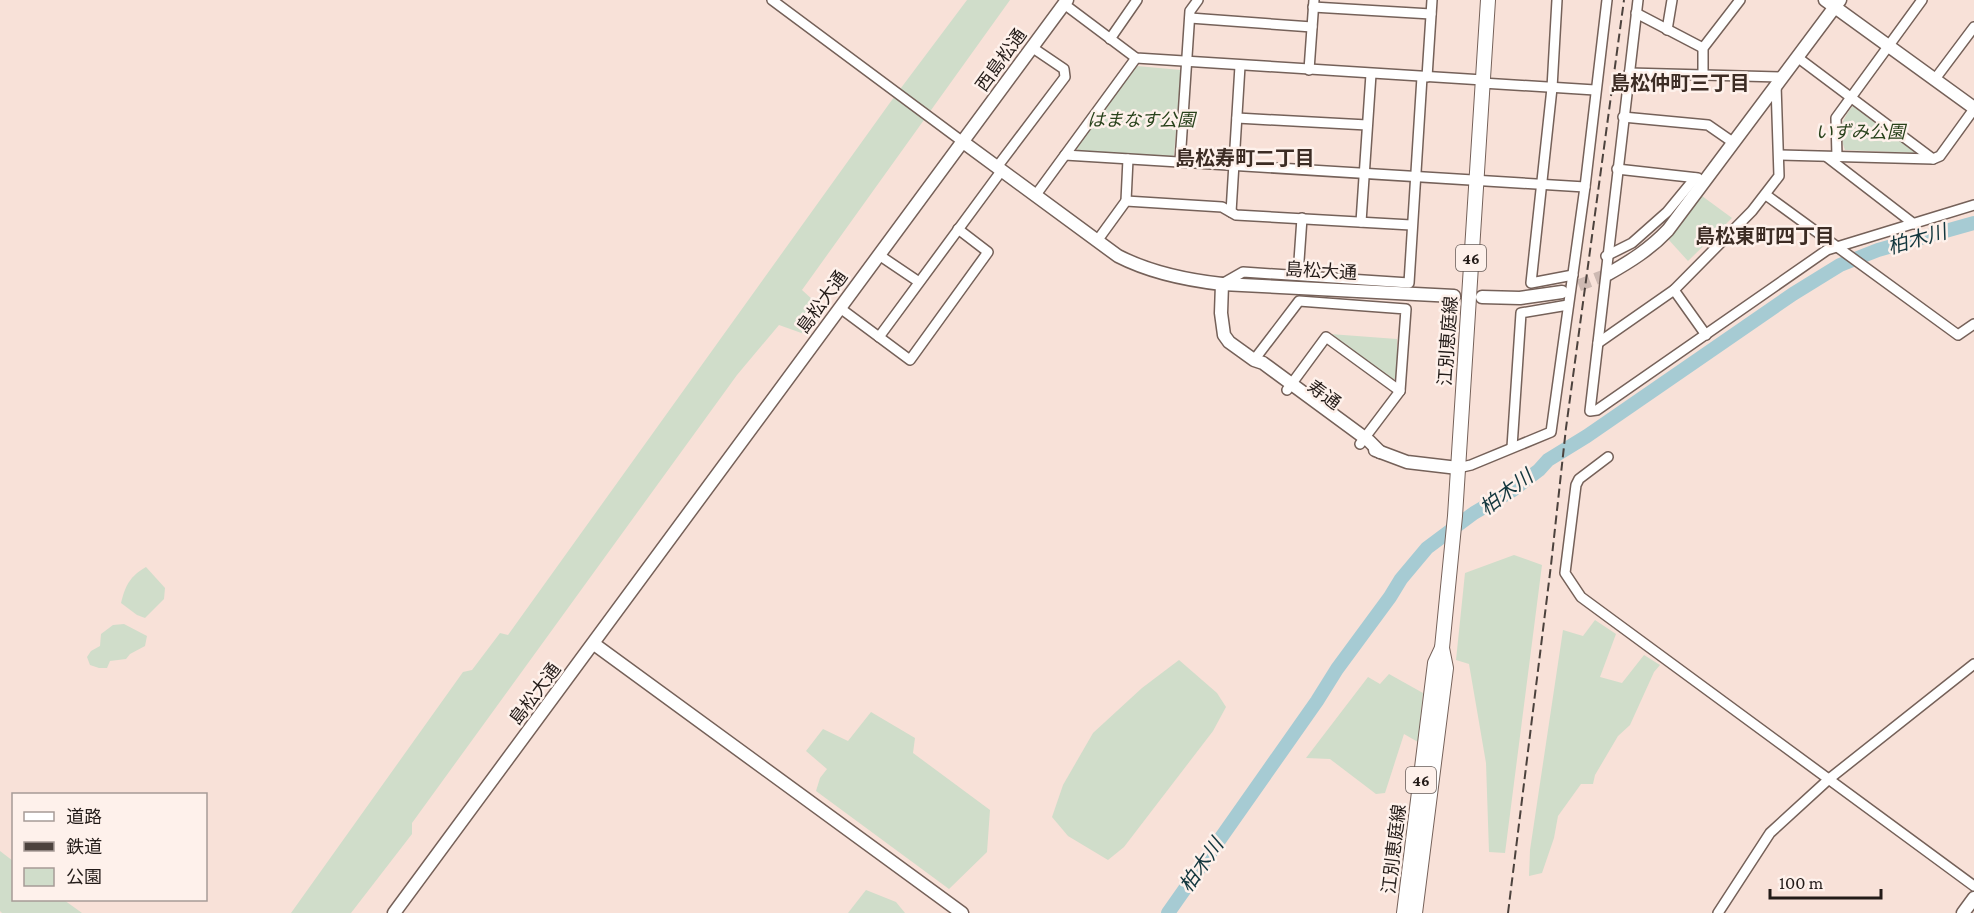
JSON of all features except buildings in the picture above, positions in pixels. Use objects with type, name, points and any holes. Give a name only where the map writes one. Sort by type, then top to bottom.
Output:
[{"type":"main road","name":"江別恵庭線","points":[[1415,913],[1446,668],[1442,648],[1455,516],[1488,0]]},
{"type":"main road","name":"江別恵庭線","points":[[1404,913],[1435,663],[1442,648]]},
{"type":"street","points":[[772,0],[963,142]]},
{"type":"street","points":[[1110,39],[1137,0]]},
{"type":"street","points":[[1180,162],[1190,11],[1198,0]]},
{"type":"street","points":[[1222,284],[1243,272],[1408,283],[1414,177],[1431,0]]},
{"type":"street","points":[[1557,0],[1552,88],[1532,284],[1573,275]]},
{"type":"street","points":[[1458,468],[1471,465],[1551,432],[1585,187],[1607,0]]},
{"type":"street","points":[[1638,0],[1606,256],[1590,411],[1597,410],[1827,250],[1843,249],[1974,205]]},
{"type":"street","points":[[1667,30],[1672,0]]},
{"type":"street","points":[[1703,75],[1703,48],[1740,0]]},
{"type":"street","points":[[1832,157],[1836,118],[1922,0]]},
{"type":"street","points":[[1065,2],[1136,58],[1595,90]]},
{"type":"street","name":"西島松通","points":[[963,142],[1065,2]]},
{"type":"street","points":[[1310,70],[1314,3],[1431,14]]},
{"type":"street","points":[[1606,256],[1632,243],[1701,179],[1734,142],[1780,81],[1833,3],[1974,108],[1940,156],[1933,159],[1780,155]]},
{"type":"street","points":[[1636,13],[1703,48]]},
{"type":"street","points":[[1190,18],[1312,27]]},
{"type":"street","points":[[1935,79],[1974,27]]},
{"type":"street","points":[[879,337],[1065,77],[1064,69],[1033,48]]},
{"type":"street","points":[[1797,57],[1933,159]]},
{"type":"street","points":[[1035,195],[1136,58]]},
{"type":"street","points":[[1231,212],[1240,66]]},
{"type":"street","points":[[1629,73],[1703,75],[1780,81]]},
{"type":"street","points":[[1361,222],[1371,74]]},
{"type":"street","points":[[1598,343],[1674,290],[1766,195],[1779,176],[1780,81]]},
{"type":"street","points":[[1623,117],[1708,125],[1734,142]]},
{"type":"street","points":[[1237,118],[1367,125]]},
{"type":"street","name":"島松大通","points":[[394,913],[963,142],[1097,241],[1131,262],[1161,273],[1189,280],[1222,284],[1454,296]]},
{"type":"street","points":[[1065,155],[1585,187]]},
{"type":"street","points":[[1832,157],[1914,224]]},
{"type":"street","points":[[1097,241],[1126,201],[1128,159]]},
{"type":"street","points":[[1617,169],[1701,179]]},
{"type":"street","points":[[1608,274],[1652,246],[1668,230],[1701,179]]},
{"type":"street","points":[[1766,195],[1843,249],[1959,336],[1974,324]]},
{"type":"street","points":[[1126,201],[1222,207],[1236,215],[1412,225]]},
{"type":"street","points":[[1298,276],[1302,218]]},
{"type":"street","points":[[840,309],[910,360],[988,252],[958,229]]},
{"type":"street","points":[[879,255],[919,282]]},
{"type":"street","name":"寿通","points":[[1222,284],[1221,313],[1224,335],[1229,342],[1254,360],[1258,369],[1289,387],[1363,441],[1391,458],[1458,468]]},
{"type":"street","points":[[1674,290],[1706,335]]},
{"type":"street","points":[[1482,297],[1520,298],[1562,292]]},
{"type":"street","points":[[1254,360],[1299,301],[1406,309],[1400,391],[1363,441]]},
{"type":"street","points":[[1512,447],[1521,314],[1568,305]]},
{"type":"street","points":[[1289,387],[1326,337],[1400,391]]},
{"type":"street","points":[[1608,457],[1579,479],[1575,485],[1564,573],[1581,597],[1974,886]]},
{"type":"street","points":[[594,644],[962,913]]},
{"type":"street","points":[[1718,913],[1770,833],[1829,779],[1974,664]]},
{"type":"street","points":[[1963,913],[1974,898]]},
{"type":"green space","points":[[967,0],[1010,0],[802,290],[825,311],[807,335],[779,325],[737,375],[412,823],[412,834],[351,913],[291,913],[463,672],[472,670],[500,633],[508,635],[889,104]]},
{"type":"green space","name":"はまなす公園","points":[[1137,66],[1181,70],[1174,155],[1172,157],[1079,152],[1076,147]]},
{"type":"green space","name":"いずみ公園","points":[[1854,104],[1913,148],[1915,153],[1845,150],[1841,131],[1846,116]]},
{"type":"green space","points":[[1702,196],[1732,218],[1688,261],[1668,239]]},
{"type":"green space","points":[[1330,334],[1397,339],[1397,378],[1392,380]]},
{"type":"green space","points":[[1514,555],[1542,565],[1505,853],[1489,852],[1486,763],[1469,664],[1456,660],[1465,573]]},
{"type":"green space","points":[[146,567],[165,588],[164,599],[145,618],[121,603],[129,582]]},
{"type":"green space","points":[[1595,620],[1616,634],[1600,677],[1622,683],[1644,655],[1660,665],[1654,672],[1630,725],[1618,736],[1595,775],[1593,784],[1581,784],[1558,816],[1554,838],[1542,873],[1529,876],[1530,850],[1563,630],[1583,636]]},
{"type":"green space","points":[[124,624],[147,636],[145,646],[130,654],[126,659],[110,661],[107,668],[90,665],[87,657],[91,651],[100,646],[101,634],[113,625]]},
{"type":"green space","points":[[1179,660],[1217,693],[1226,707],[1213,731],[1124,847],[1108,860],[1068,836],[1052,817],[1063,785],[1093,733],[1142,688]]},
{"type":"green space","points":[[1389,674],[1423,693],[1418,742],[1404,734],[1385,793],[1376,794],[1330,759],[1306,758],[1368,677],[1380,684]]},
{"type":"green space","points":[[871,712],[915,738],[913,753],[990,810],[987,852],[949,889],[816,791],[820,778],[827,769],[806,751],[823,729],[848,741]]},
{"type":"green space","points":[[0,851],[12,860],[12,901],[65,901],[82,913],[2,913],[0,911]]},
{"type":"green space","points":[[866,890],[896,902],[905,913],[848,913]]},
{"type":"waterway","name":"柏木川","points":[[1168,913],[1337,669],[1401,579],[1427,548],[1474,513],[1513,490],[1548,460],[1587,436],[1793,294],[1840,265],[1878,250],[1974,223]]},
{"type":"tunnel","points":[[1562,292],[1608,274]]},
{"type":"railway","points":[[1508,913],[1566,428],[1624,0]]},
{"type":"district","name":"島松仲町三丁目","points":[[1680,83]]},
{"type":"district","name":"島松寿町二丁目","points":[[1245,158]]},
{"type":"district","name":"島松東町四丁目","points":[[1765,236]]}]
